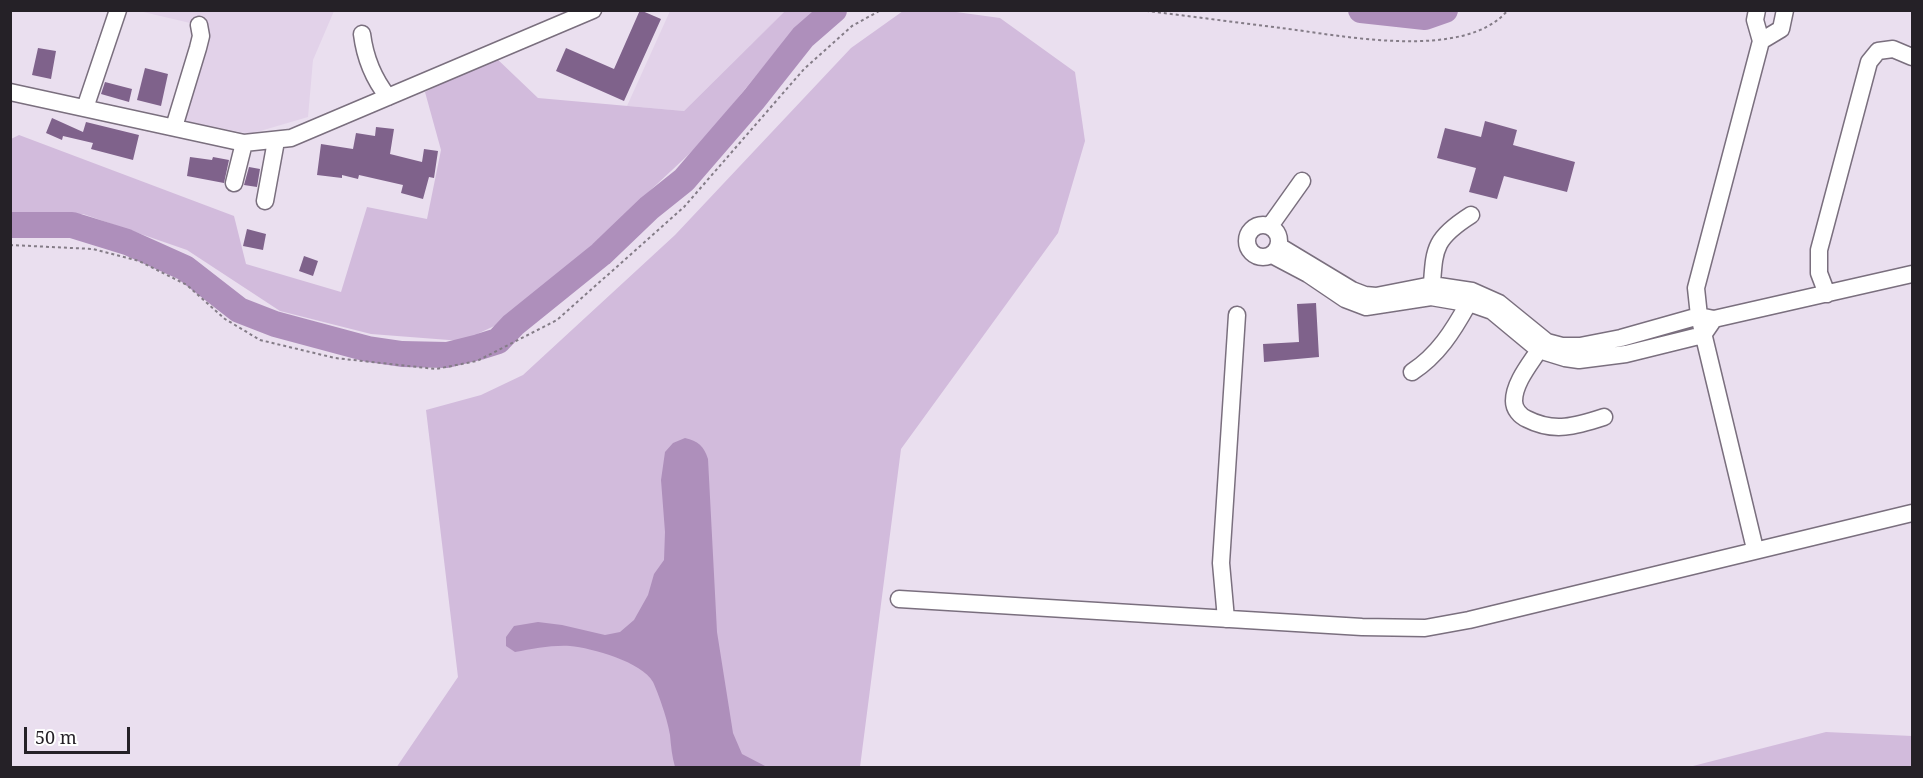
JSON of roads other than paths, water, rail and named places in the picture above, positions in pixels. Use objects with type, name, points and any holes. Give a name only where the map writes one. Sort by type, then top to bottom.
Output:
[{"type":"street","points":[[85,108],[118,10]]},
{"type":"street","points":[[10,92],[244,143],[276,141],[291,138],[593,10]]},
{"type":"street","points":[[1755,549],[1703,335],[1706,317],[1696,288],[1761,41],[1755,20],[1758,10]]},
{"type":"street","points":[[1761,41],[1781,29],[1785,10]]},
{"type":"street","points":[[174,127],[201,36],[199,25]]},
{"type":"street","points":[[362,34],[364,52],[369,66],[388,97]]},
{"type":"street","points":[[1827,294],[1819,273],[1819,250],[1869,62],[1878,51],[1893,49],[1912,57]]},
{"type":"street","points":[[265,201],[276,141]]},
{"type":"street","points":[[234,183],[244,143]]},
{"type":"street","points":[[1270,226],[1302,181]]},
{"type":"street","points":[[1431,291],[1436,246],[1455,225],[1471,215]]},
{"type":"street","points":[[1259,225],[1270,226],[1278,234],[1275,250],[1267,257],[1255,256],[1246,242],[1249,231],[1259,225]]},
{"type":"street","points":[[1275,250],[1345,299],[1366,307],[1431,291],[1472,291],[1499,303],[1547,342],[1562,346],[1623,346],[1703,335]]},
{"type":"street","points":[[1431,291],[1492,311],[1539,350],[1579,360],[1706,317],[1827,294],[1912,274]]},
{"type":"street","points":[[1412,372],[1427,362],[1444,344],[1468,304]]},
{"type":"street","points":[[1226,619],[1221,563],[1237,315]]},
{"type":"street","points":[[1539,350],[1517,387],[1514,400],[1516,409],[1522,417],[1541,427],[1556,428],[1583,424],[1604,417]]},
{"type":"street","points":[[899,599],[1362,627],[1425,628],[1469,620],[1755,549],[1912,513]]},
{"type":"waterway","points":[[10,225],[72,225],[127,242],[185,268],[239,310],[275,324],[368,349],[402,354],[447,355],[479,347],[498,341],[513,325],[601,254],[649,208],[684,180],[754,99],[803,37],[834,10]]},
{"type":"waterway","points":[[1361,10],[1425,17],[1445,10]]}]
